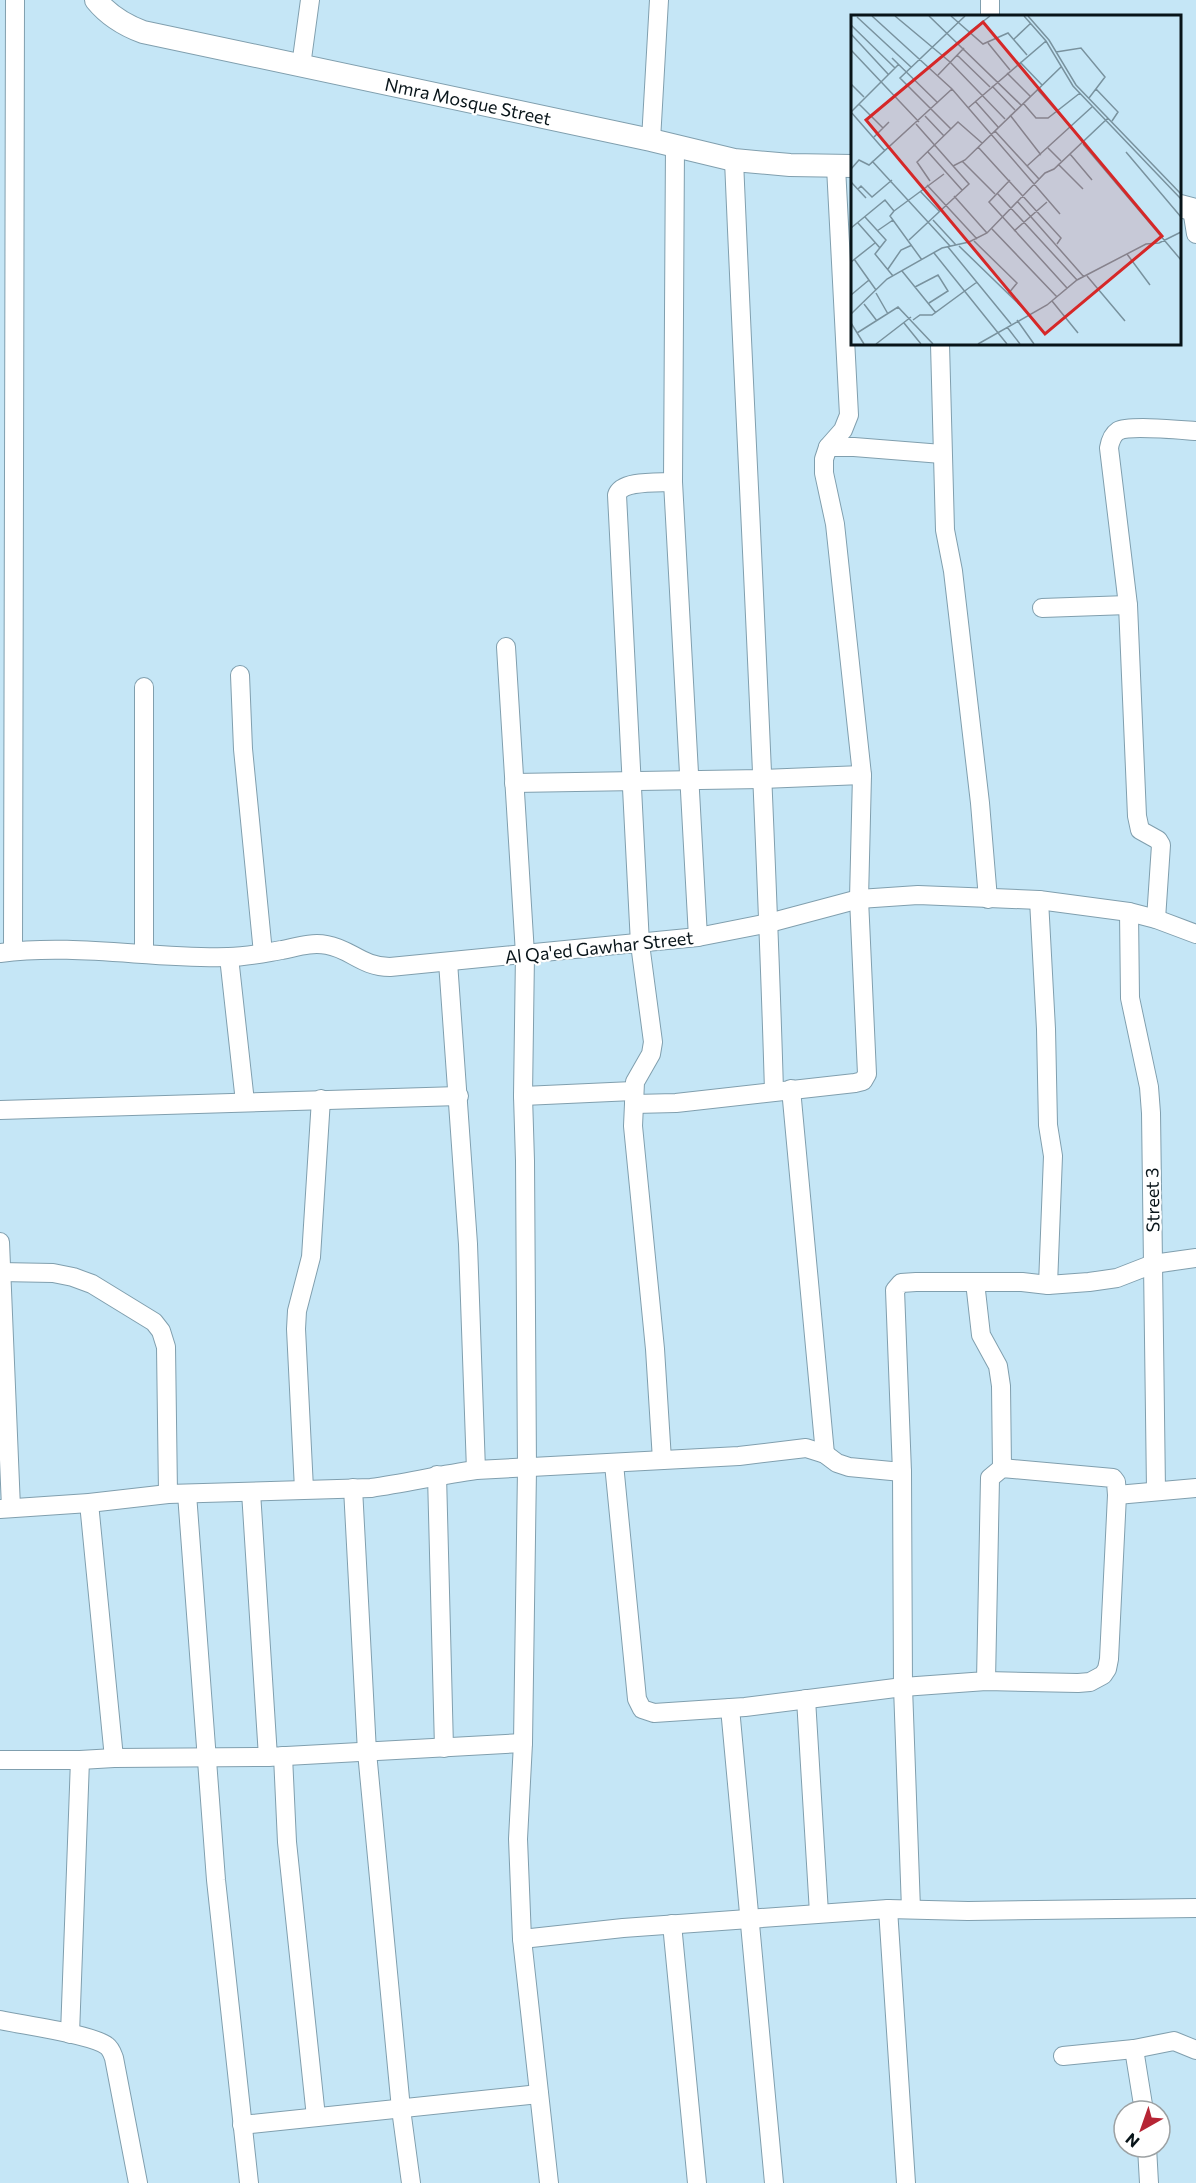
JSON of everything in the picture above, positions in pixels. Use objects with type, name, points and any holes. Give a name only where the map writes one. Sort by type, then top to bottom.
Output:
[{"type":"street","points":[[7,952],[15,0]]},
{"type":"street","name":"Nmra Mosque Street","points":[[96,0],[116,19],[143,32],[675,145],[734,160],[790,165],[844,166]]},
{"type":"street","points":[[301,66],[310,0]]},
{"type":"street","points":[[651,140],[659,0]]},
{"type":"street","points":[[675,145],[673,482],[698,937]]},
{"type":"street","points":[[734,160],[769,923],[783,1090],[825,1454]]},
{"type":"street","points":[[523,1096],[634,1098],[676,1103],[855,1083],[866,1078],[859,899],[862,775],[835,524],[824,473],[824,459],[828,447],[843,430],[849,415],[844,166]]},
{"type":"street","points":[[1189,208],[1196,234]]},
{"type":"street","points":[[940,345],[945,530],[953,571],[980,802],[988,899]]},
{"type":"street","points":[[1156,919],[1161,845],[1158,840],[1140,830],[1137,816],[1128,605],[1109,448],[1110,441],[1118,431],[1129,429],[1196,431]]},
{"type":"street","points":[[828,447],[942,454]]},
{"type":"street","points":[[662,1460],[655,1349],[633,1126],[635,1082],[651,1054],[653,1042],[640,944],[617,495],[621,487],[626,485],[673,482]]},
{"type":"street","points":[[1042,608],[1128,605]]},
{"type":"street","points":[[506,647],[525,954],[523,1096],[527,1469],[523,1743],[519,1839],[522,1939],[549,2183]]},
{"type":"street","points":[[240,675],[243,750],[263,952]]},
{"type":"street","points":[[144,687],[144,954]]},
{"type":"street","points":[[514,783],[690,781],[862,775]]},
{"type":"street","name":"Al Qa'ed Gawhar Street","points":[[7,952],[76,951],[175,957],[229,957],[312,944],[328,945],[343,950],[370,965],[380,967],[698,937],[769,923],[859,899],[918,896],[1039,900],[1129,912],[1196,934]]},
{"type":"street","points":[[1039,900],[1046,1029],[1048,1125],[1053,1156],[1048,1285]]},
{"type":"street","name":"Street 3","points":[[1129,912],[1130,998],[1149,1088],[1151,1113],[1155,1490]]},
{"type":"street","points":[[229,957],[245,1102]]},
{"type":"street","points":[[448,962],[469,1255],[476,1470]]},
{"type":"street","points":[[0,1110],[459,1096]]},
{"type":"street","points":[[304,1489],[296,1329],[297,1311],[312,1249],[321,1100]]},
{"type":"street","points":[[0,1242],[5,1509],[168,1494],[371,1488],[476,1470],[739,1456],[806,1448],[825,1454],[837,1463],[849,1467],[902,1472]]},
{"type":"street","points":[[911,1909],[903,1687],[902,1472],[895,1290],[901,1283],[906,1282],[1022,1282],[1048,1285],[1118,1278],[1153,1264],[1196,1258]]},
{"type":"street","points":[[1,1272],[53,1273],[92,1284],[154,1322],[161,1330],[166,1347],[168,1494]]},
{"type":"street","points":[[975,1282],[981,1335],[998,1366],[1001,1386],[1002,1468]]},
{"type":"street","points":[[614,1464],[637,1699],[639,1706],[654,1713],[730,1708],[903,1687],[986,1681],[1090,1682],[1103,1675],[1109,1659],[1117,1495],[1116,1482],[1109,1476],[1002,1468],[990,1478],[986,1681]]},
{"type":"street","points":[[437,1475],[444,1748]]},
{"type":"street","points":[[353,1488],[367,1752],[401,2109],[411,2183]]},
{"type":"street","points":[[1117,1495],[1196,1488]]},
{"type":"street","points":[[251,1492],[276,1757],[316,2117]]},
{"type":"street","points":[[187,1494],[216,1880],[249,2183]]},
{"type":"street","points":[[89,1503],[114,1758]]},
{"type":"street","points":[[806,1699],[819,1913]]},
{"type":"street","points":[[730,1708],[774,2183]]},
{"type":"street","points":[[0,1760],[80,1761],[114,1758],[276,1757],[523,1743]]},
{"type":"street","points":[[70,2034],[80,1761]]},
{"type":"street","points":[[522,1939],[672,1924],[888,1909],[1196,1908]]},
{"type":"street","points":[[888,1909],[906,2183]]},
{"type":"street","points":[[672,1924],[696,2183]]},
{"type":"street","points":[[0,2020],[70,2034],[99,2042],[111,2050],[138,2183]]},
{"type":"street","points":[[1063,2056],[1134,2049],[1174,2041],[1196,2050]]},
{"type":"street","points":[[1134,2049],[1142,2099]]},
{"type":"street","points":[[242,2125],[539,2094]]},
{"type":"street","points":[[1148,2159],[1149,2183]]}]
